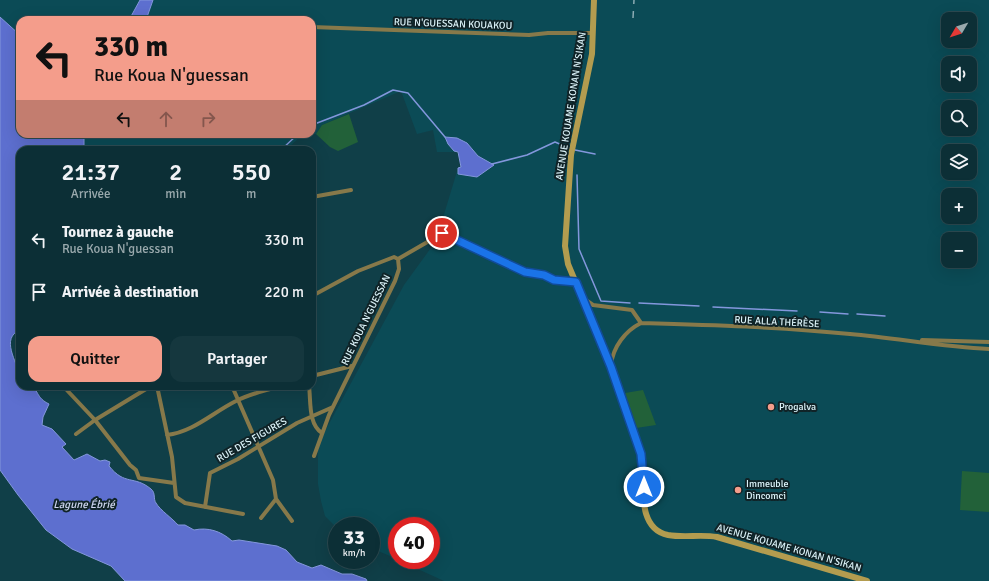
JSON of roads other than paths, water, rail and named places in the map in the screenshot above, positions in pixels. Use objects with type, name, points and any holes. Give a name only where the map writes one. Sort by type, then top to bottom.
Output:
[{"type":"street","name":"AVENUE KOUAME KONAN N'SIKAN","points":[[594,0],[594,33],[590,61],[571,155],[565,246],[568,264],[611,367],[641,454],[644,467],[644,511],[653,526],[666,534],[704,535],[717,538],[867,581]]},
{"type":"street","name":"RUE N'GUESSAN KOUAKOU","points":[[316,27],[529,35],[548,32],[594,33]]},
{"type":"street","points":[[316,196],[352,190]]},
{"type":"street","points":[[316,294],[375,263],[394,257],[398,259],[442,233],[525,272],[544,275],[554,280],[576,282]]},
{"type":"street","name":"RUE KOUA N'GUESSAN","points":[[314,456],[322,432],[333,407],[395,281],[398,269],[398,259]]},
{"type":"street","points":[[582,297],[593,305],[632,310],[641,323],[624,336],[614,352],[611,367]]},
{"type":"street","name":"RUE ALLA THÉRÈSE","points":[[641,323],[812,331],[911,340],[989,342]]},
{"type":"street","name":"RUE ALLA THÉRÈSE","points":[[911,340],[944,346],[989,349]]},
{"type":"street","points":[[316,375],[352,366]]},
{"type":"street","points":[[67,390],[95,420],[130,464],[135,468],[139,478],[174,483]]},
{"type":"street","points":[[76,434],[95,420],[144,390]]},
{"type":"street","points":[[158,390],[172,457],[174,483],[176,497],[178,500],[243,514]]},
{"type":"street","points":[[233,390],[273,480],[276,499],[292,521]]},
{"type":"street","points":[[167,436],[179,434],[189,430],[237,400],[268,390]]},
{"type":"street","points":[[310,390],[312,416],[317,430],[322,432]]},
{"type":"street","name":"RUE DES FIGURES","points":[[205,507],[210,472],[258,447],[297,423],[333,407]]},
{"type":"street","points":[[261,518],[276,499]]},
{"type":"water","points":[[140,0],[153,0],[147,16],[131,16]]},
{"type":"water","name":"Lagune Ébrié","points":[[0,17],[16,31],[16,138],[84,138],[85,146],[16,146],[16,333],[11,339],[10,344],[16,365],[16,390],[35,390],[44,401],[49,404],[43,417],[42,425],[52,429],[66,444],[62,447],[74,460],[87,454],[100,461],[105,460],[110,462],[109,466],[120,476],[140,482],[151,489],[158,506],[178,525],[185,525],[194,530],[204,529],[219,532],[232,541],[239,540],[277,546],[286,550],[297,562],[312,568],[321,565],[342,574],[352,574],[366,579],[367,581],[125,581],[111,566],[72,549],[46,530],[0,470]]},
{"type":"water","points":[[445,137],[457,138],[467,143],[478,156],[494,165],[477,177],[458,174],[458,168],[461,167],[458,152],[454,151],[448,144]]},
{"type":"waterway","points":[[316,123],[364,105],[393,90],[408,93],[445,137]]},
{"type":"waterway","points":[[285,146],[294,138]]},
{"type":"waterway","points":[[492,164],[527,155],[555,142],[569,148]]},
{"type":"waterway","points":[[564,147],[569,156]]},
{"type":"waterway","points":[[575,150],[595,154]]},
{"type":"waterway","points":[[577,175],[579,249],[601,301],[630,303]]},
{"type":"waterway","points":[[639,303],[699,306]]},
{"type":"waterway","points":[[713,307],[797,311]]},
{"type":"waterway","points":[[820,312],[848,314]]},
{"type":"waterway","points":[[857,314],[885,316]]},
{"type":"railway","points":[[633,18],[634,0]]},
{"type":"place","name":"Progalva","points":[[771,407]]},
{"type":"place","name":"Immeuble Dincomci","points":[[738,490]]}]
